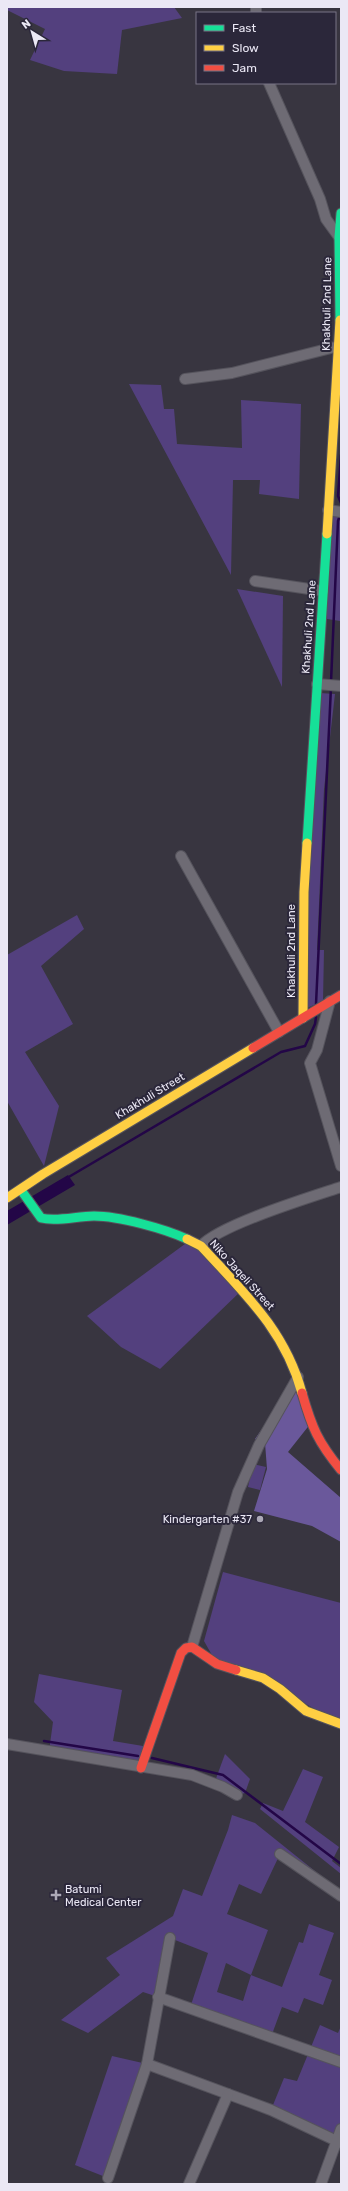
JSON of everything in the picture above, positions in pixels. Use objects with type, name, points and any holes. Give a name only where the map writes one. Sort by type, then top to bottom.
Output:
[{"type":"street","points":[[269,84],[320,199],[326,218],[339,237]]},
{"type":"street","name":"Khakhuli 2nd Lane","points":[[305,1016],[304,892],[339,346],[339,237],[341,213]]},
{"type":"street","points":[[184,379],[232,373],[339,346]]},
{"type":"street","points":[[328,510],[341,512]]},
{"type":"street","points":[[255,581],[323,591]]},
{"type":"street","points":[[317,684],[336,686]]},
{"type":"street","points":[[181,856],[279,1032]]},
{"type":"street","points":[[341,995],[327,1003],[317,1050],[310,1063],[341,1166]]},
{"type":"street","name":"Khakhuli Street","points":[[7,1198],[43,1174],[327,1003]]},
{"type":"street","points":[[201,1246],[206,1241],[228,1229],[291,1204],[341,1187]]},
{"type":"street","name":"Niko Jaqeli Street","points":[[21,1190],[38,1214],[45,1219],[95,1216],[119,1219],[169,1232],[201,1246],[264,1315],[290,1356],[298,1377],[310,1423],[322,1447],[341,1470]]},
{"type":"street","points":[[192,1647],[238,1492],[259,1445],[298,1377]]},
{"type":"street","points":[[141,1768],[181,1652],[186,1648],[192,1647],[217,1664],[263,1678],[280,1689],[306,1711],[341,1724]]},
{"type":"street","points":[[7,1744],[141,1768],[192,1775],[223,1787],[237,1795]]},
{"type":"street","points":[[280,1854],[341,1896]]},
{"type":"street","points":[[108,2178],[147,2064],[158,1996],[170,1938]]},
{"type":"street","points":[[158,1996],[341,2062]]},
{"type":"street","points":[[147,2064],[271,2110],[339,2143]]},
{"type":"street","points":[[189,2184],[228,2094]]},
{"type":"street","points":[[321,2184],[339,2143],[341,2129]]},
{"type":"shaded area","points":[[7,7],[174,7],[182,18],[122,30],[117,74],[64,71],[30,60],[45,29],[7,10]]},
{"type":"shaded area","points":[[129,384],[161,385],[164,409],[174,409],[177,444],[242,448],[241,400],[301,404],[299,499],[259,494],[260,480],[233,480],[231,575]]},
{"type":"shaded area","points":[[328,510],[341,512],[340,621],[321,618]]},
{"type":"shaded area","points":[[237,589],[283,596],[282,687]]},
{"type":"shaded area","points":[[320,693],[335,694],[324,789],[317,950],[324,950],[323,1001],[307,1008],[304,891]]},
{"type":"shaded area","points":[[77,915],[84,929],[41,966],[73,1024],[25,1052],[59,1106],[44,1166],[7,1101],[7,955]]},
{"type":"shaded area","points":[[68,1175],[75,1185],[7,1225],[7,1211]]},
{"type":"shaded area","points":[[189,1241],[242,1290],[160,1369],[121,1347],[87,1316]]},
{"type":"shaded area","points":[[298,1377],[311,1423],[288,1452],[341,1498],[341,1542],[312,1526],[254,1511],[267,1469],[265,1443],[255,1439]]},
{"type":"shaded area","points":[[253,1464],[266,1467],[260,1490],[248,1487]]},
{"type":"shaded area","points":[[223,1572],[341,1603],[341,1724],[280,1689],[217,1664],[204,1641]]},
{"type":"shaded area","points":[[39,1674],[122,1690],[113,1741],[149,1747],[141,1768],[49,1751],[53,1722],[34,1702]]},
{"type":"shaded area","points":[[225,1754],[250,1779],[245,1793],[237,1795],[214,1784]]},
{"type":"shaded area","points":[[303,1769],[323,1777],[305,1822],[339,1847],[332,1861],[341,1868],[341,1874],[260,1809],[263,1803],[283,1811]]},
{"type":"shaded area","points":[[232,1815],[255,1823],[341,1892],[280,1854],[261,1894],[239,1884],[227,1914],[268,1930],[251,1975],[282,1987],[299,1942],[303,1943],[309,1924],[334,1933],[319,1975],[332,1980],[323,2005],[304,1998],[298,2013],[282,2007],[271,2037],[190,2008],[208,1953],[170,1938],[158,1997],[143,1992],[88,2033],[61,2020],[120,1975],[106,1958],[173,1916],[183,1889],[202,1896],[228,1830]],"holes":[[[226,1963],[251,1975],[243,2001],[217,1992]]]},
{"type":"shaded area","points":[[320,2025],[338,2033],[341,2026],[341,2129],[336,2142],[271,2110],[284,2078],[297,2081]]},
{"type":"shaded area","points":[[112,2056],[147,2064],[108,2178],[75,2165]]},
{"type":"waterway","points":[[341,455],[338,496],[341,503]]},
{"type":"waterway","points":[[331,682],[338,521],[340,515]]},
{"type":"waterway","points":[[316,1004],[331,687]]},
{"type":"waterway","points":[[67,1178],[281,1052],[305,1046],[315,1024],[316,1017]]},
{"type":"waterway","points":[[44,1741],[138,1756]]},
{"type":"waterway","points":[[152,1758],[223,1775],[341,1864]]},
{"type":"traffic: fast","points":[[340,320],[339,237],[341,213]]},
{"type":"traffic: fast","points":[[307,843],[327,534]]},
{"type":"traffic: fast","points":[[21,1190],[41,1218],[60,1219],[87,1216],[116,1218],[154,1227],[187,1239]]},
{"type":"traffic: slow","points":[[327,534],[340,320]]},
{"type":"traffic: slow","points":[[303,1018],[304,892],[307,843]]},
{"type":"traffic: slow","points":[[7,1198],[43,1174],[253,1048]]},
{"type":"traffic: slow","points":[[187,1239],[201,1246],[247,1297],[274,1331],[295,1371],[302,1393]]},
{"type":"traffic: slow","points":[[236,1670],[263,1678],[280,1689],[306,1711],[341,1724]]},
{"type":"traffic: jam","points":[[253,1048],[341,995]]},
{"type":"traffic: jam","points":[[302,1393],[309,1416],[321,1443],[341,1470]]},
{"type":"traffic: jam","points":[[141,1768],[181,1653],[186,1648],[192,1647],[217,1664],[236,1670]]},
{"type":"place","name":"Kindergarten #37","points":[[260,1519]]},
{"type":"place","name":"Batumi Medical Center","points":[[56,1895]]}]
